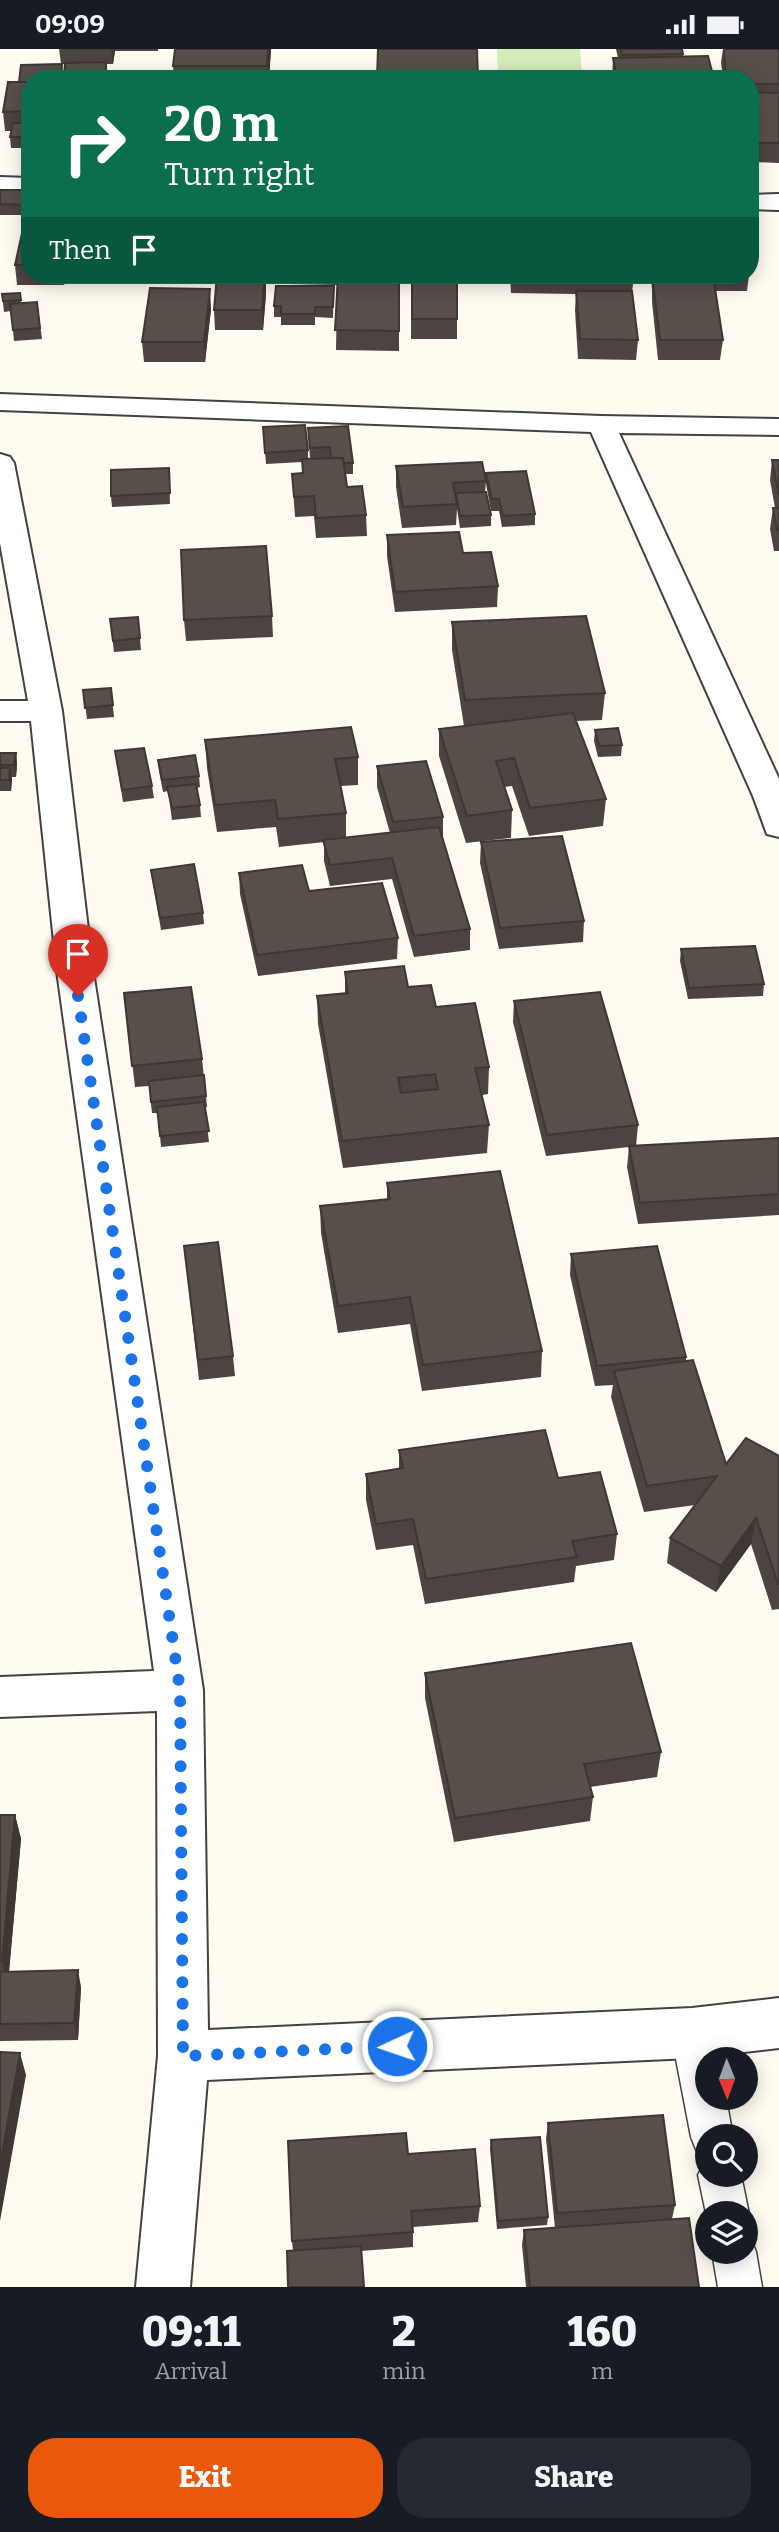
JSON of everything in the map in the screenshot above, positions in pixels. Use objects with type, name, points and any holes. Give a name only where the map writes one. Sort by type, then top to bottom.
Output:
[{"type":"street","points":[[0,184],[21,185]]},
{"type":"street","points":[[759,202],[779,202]]},
{"type":"street","points":[[0,402],[601,424],[779,427]]},
{"type":"street","points":[[601,424],[770,796],[779,826]]},
{"type":"street","points":[[1,479],[46,711],[75,971],[180,1690],[183,2056],[163,2287]]},
{"type":"street","points":[[0,711],[46,711]]},
{"type":"street","points":[[0,1697],[180,1690]]},
{"type":"street","points":[[183,2056],[692,2033],[779,2023]]},
{"type":"lane","points":[[692,2033],[710,2124]]},
{"type":"lane","points":[[736,2264],[740,2287]]},
{"type":"green space","points":[[497,49],[580,49],[581,70],[498,70]]},
{"type":"building","points":[[175,49],[268,49],[267,66],[173,66]]},
{"type":"building","points":[[378,49],[477,49],[478,70],[377,70]]},
{"type":"building","points":[[621,49],[682,49],[683,54],[622,55]]},
{"type":"building","points":[[724,49],[779,49],[779,84],[759,84],[759,70],[725,70]]},
{"type":"building","points":[[708,56],[712,70],[615,70],[613,58]]},
{"type":"building","points":[[106,62],[106,70],[65,70],[65,63]]},
{"type":"building","points":[[62,64],[62,70],[21,70],[19,82],[21,65]]},
{"type":"building","points":[[8,82],[21,82],[21,111],[3,112]]},
{"type":"building","points":[[759,92],[779,93],[779,143],[759,143]]},
{"type":"building","points":[[13,123],[21,123],[21,137],[10,137]]},
{"type":"building","points":[[0,190],[21,190],[21,205],[0,204]]},
{"type":"building","points":[[21,238],[21,265],[15,265]]},
{"type":"building","points":[[216,284],[264,284],[262,310],[214,310]]},
{"type":"building","points":[[338,284],[399,284],[399,331],[335,330]]},
{"type":"building","points":[[412,284],[457,284],[457,319],[412,319]]},
{"type":"building","points":[[653,284],[714,284],[723,340],[660,340]]},
{"type":"building","points":[[276,286],[334,286],[333,307],[315,307],[315,314],[281,314],[281,306],[274,306]]},
{"type":"building","points":[[150,288],[210,289],[204,342],[142,342]]},
{"type":"building","points":[[576,291],[632,291],[638,340],[580,339]]},
{"type":"building","points":[[20,293],[21,300],[3,301],[2,294]]},
{"type":"building","points":[[37,302],[40,328],[13,330],[10,304]]},
{"type":"building","points":[[305,425],[308,450],[265,453],[263,427]]},
{"type":"building","points":[[348,426],[353,463],[344,463],[343,458],[331,458],[330,447],[310,448],[308,428]]},
{"type":"building","points":[[343,458],[347,487],[362,486],[366,515],[316,518],[314,496],[294,497],[292,474],[303,473],[302,459]]},
{"type":"building","points":[[772,460],[779,460],[779,495]]},
{"type":"building","points":[[482,462],[486,481],[453,483],[457,504],[403,507],[396,466]]},
{"type":"building","points":[[169,468],[170,493],[111,496],[111,470]]},
{"type":"building","points":[[526,471],[535,514],[503,516],[499,499],[492,499],[486,473]]},
{"type":"building","points":[[486,492],[491,515],[460,516],[456,493]]},
{"type":"building","points":[[773,508],[779,508],[779,530],[777,530]]},
{"type":"building","points":[[459,532],[463,553],[491,552],[498,586],[395,592],[387,535]]},
{"type":"building","points":[[266,546],[272,616],[184,620],[181,550]]},
{"type":"building","points":[[586,616],[605,693],[465,700],[452,622]]},
{"type":"building","points":[[138,617],[140,638],[113,641],[110,619]]},
{"type":"building","points":[[111,688],[113,705],[85,708],[83,690]]},
{"type":"building","points":[[573,713],[606,799],[530,808],[514,758],[496,761],[512,810],[467,816],[439,729]]},
{"type":"building","points":[[351,727],[358,757],[335,759],[346,813],[278,819],[275,800],[215,805],[205,740]]},
{"type":"building","points":[[618,728],[622,745],[599,746],[595,730]]},
{"type":"building","points":[[144,748],[152,786],[122,790],[115,751]]},
{"type":"building","points":[[0,753],[16,753],[14,765],[0,765]]},
{"type":"building","points":[[195,755],[199,776],[162,780],[158,760]]},
{"type":"building","points":[[426,761],[443,817],[393,822],[377,766]]},
{"type":"building","points":[[0,768],[10,768],[9,780],[0,780]]},
{"type":"building","points":[[196,784],[200,805],[172,808],[167,787]]},
{"type":"building","points":[[439,827],[470,929],[414,936],[392,858],[330,865],[323,840]]},
{"type":"building","points":[[562,836],[584,921],[500,928],[481,842]]},
{"type":"building","points":[[194,864],[203,913],[160,918],[151,870]]},
{"type":"building","points":[[302,865],[309,891],[382,883],[398,938],[257,955],[239,873]]},
{"type":"building","points":[[755,946],[764,984],[689,988],[681,949]]},
{"type":"building","points":[[404,966],[408,987],[431,985],[436,1007],[475,1003],[489,1067],[475,1068],[489,1125],[342,1141],[317,996],[348,993],[345,972]],"holes":[[[435,1074],[438,1089],[401,1093],[398,1078]]]},
{"type":"building","points":[[191,987],[202,1059],[132,1066],[124,993]]},
{"type":"building","points":[[600,992],[638,1125],[547,1135],[514,1001]]},
{"type":"building","points":[[204,1075],[206,1096],[151,1102],[149,1081]]},
{"type":"building","points":[[204,1102],[209,1131],[160,1136],[157,1107]]},
{"type":"building","points":[[779,1138],[779,1194],[640,1203],[629,1146]]},
{"type":"building","points":[[500,1171],[542,1351],[423,1365],[410,1297],[338,1306],[320,1206],[390,1199],[387,1183]]},
{"type":"building","points":[[218,1242],[233,1356],[198,1360],[184,1246]]},
{"type":"building","points":[[657,1246],[686,1357],[597,1366],[571,1254]]},
{"type":"building","points":[[693,1360],[726,1464],[746,1438],[779,1456],[779,1584],[756,1518],[721,1566],[670,1538],[717,1476],[647,1486],[614,1371]]},
{"type":"building","points":[[545,1430],[558,1478],[600,1472],[617,1534],[572,1541],[577,1557],[426,1579],[413,1519],[376,1524],[366,1474],[403,1468],[399,1450]]},
{"type":"building","points":[[631,1643],[661,1752],[584,1764],[593,1797],[455,1818],[425,1673]]},
{"type":"building","points":[[0,1815],[15,1815],[2,1961],[0,1961]]},
{"type":"building","points":[[78,1970],[74,2023],[0,2024],[0,1972]]},
{"type":"building","points":[[0,2052],[20,2053],[0,2165]]},
{"type":"building","points":[[663,2115],[675,2205],[557,2213],[548,2123]]},
{"type":"building","points":[[406,2133],[408,2154],[475,2149],[480,2206],[411,2211],[413,2232],[292,2241],[288,2141]]},
{"type":"building","points":[[540,2137],[548,2217],[498,2221],[491,2140]]},
{"type":"building","points":[[689,2218],[699,2287],[530,2287],[524,2230]]},
{"type":"building","points":[[361,2246],[364,2287],[288,2287],[287,2251]]},
{"type":"route","points":[[78,996],[180,1690],[183,2056],[397,2046]]}]
